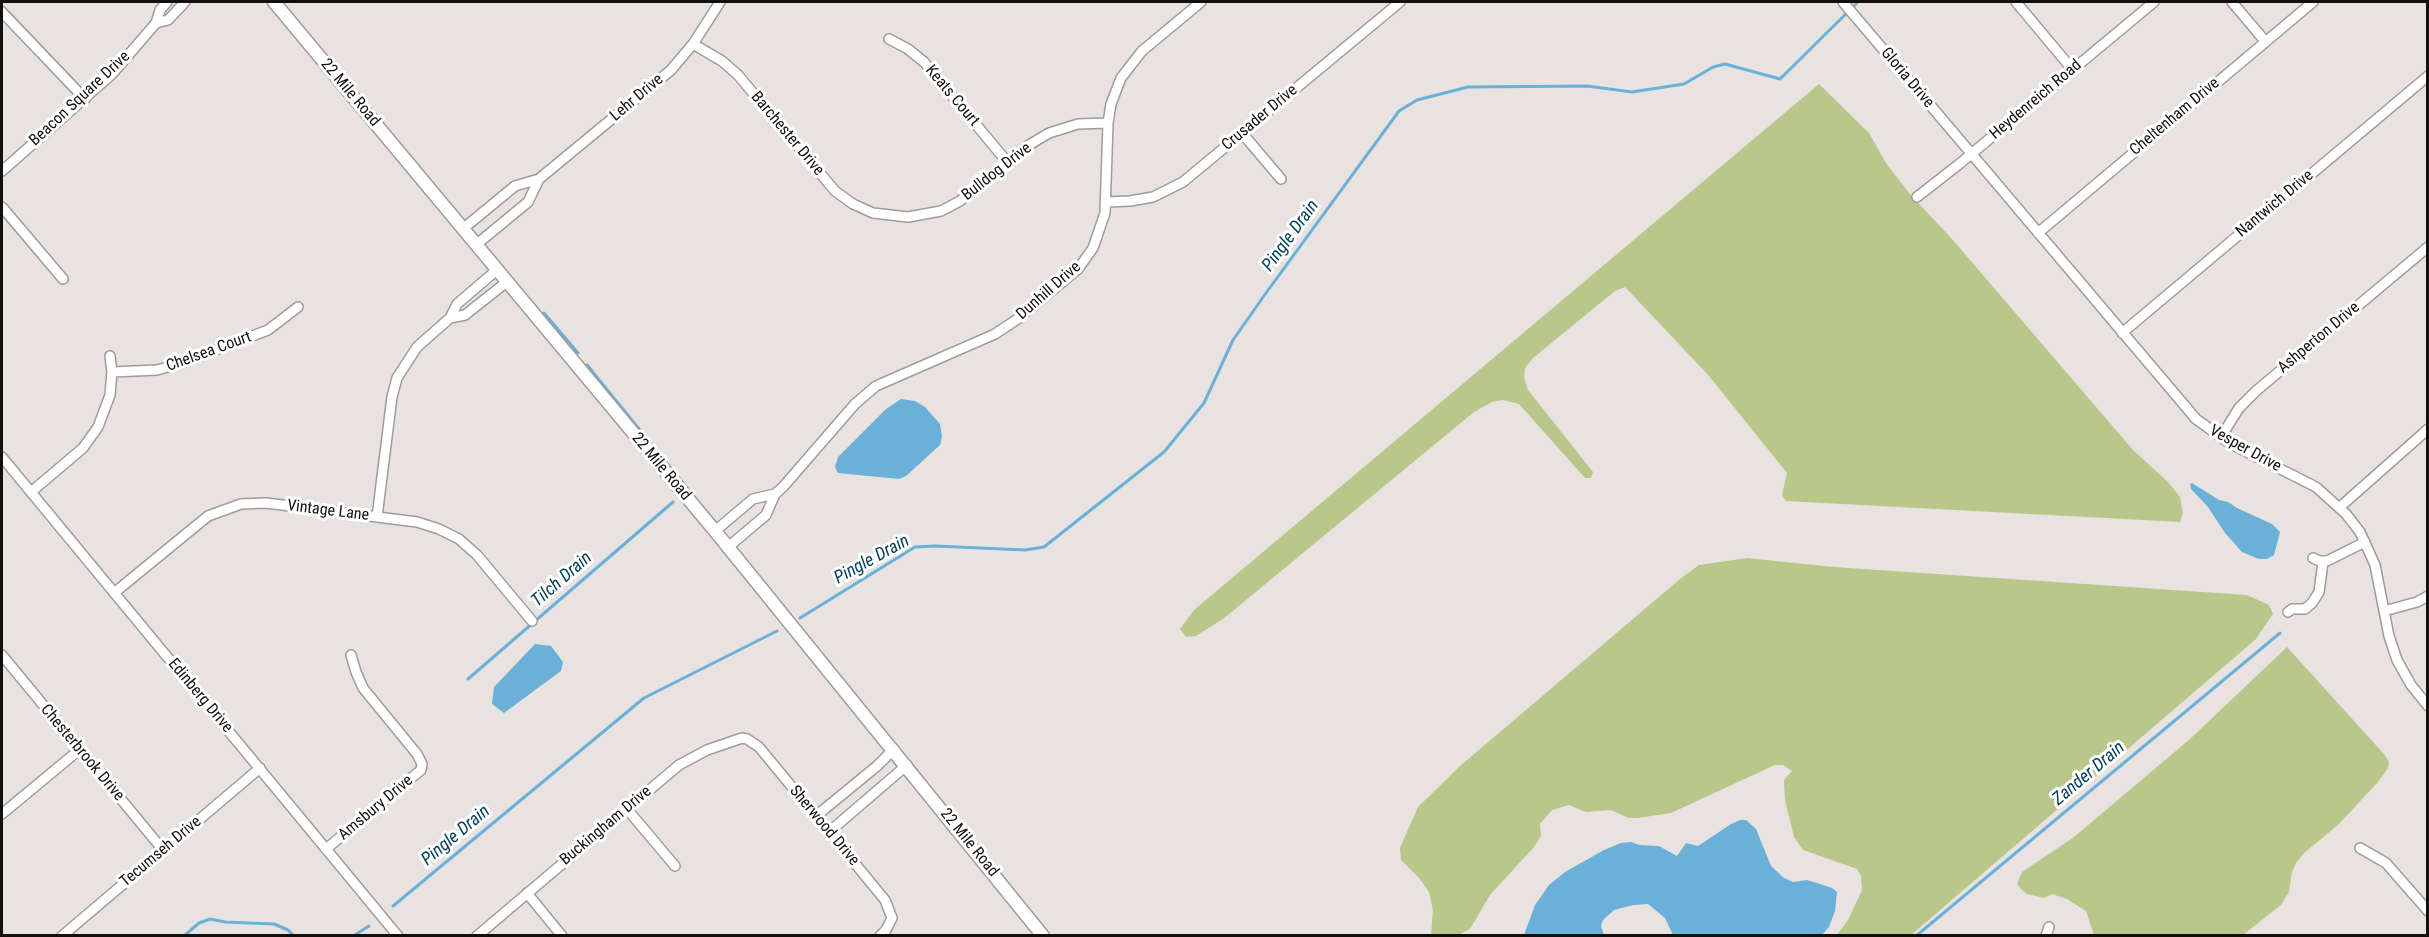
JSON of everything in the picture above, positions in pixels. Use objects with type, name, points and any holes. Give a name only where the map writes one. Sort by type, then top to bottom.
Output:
[{"type":"street","name":"Beacon Square Drive","points":[[2,171],[112,74],[156,23],[160,10],[167,2]]},
{"type":"street","name":"Beacon Square Drive","points":[[156,23],[168,20],[185,2]]},
{"type":"street","name":"22 Mile Road","points":[[274,2],[715,531],[907,765],[1040,934]]},
{"type":"street","name":"Lehr Drive","points":[[464,228],[515,186],[539,179],[671,70],[693,44],[720,2]]},
{"type":"street","name":"Dunhill Drive","points":[[727,548],[766,515],[775,494],[791,479],[811,452],[871,390],[887,380],[995,334],[1019,318],[1078,269],[1099,236],[1107,202],[1108,123],[1114,94],[1126,70],[1142,51],[1201,2]]},
{"type":"street","name":"Crusader Drive","points":[[1107,202],[1130,201],[1164,193],[1183,182],[1400,2]]},
{"type":"street","name":"Gloria Drive","points":[[1844,2],[1972,154]]},
{"type":"street","points":[[2016,2],[2072,69]]},
{"type":"street","name":"Heydenreich Road","points":[[1917,196],[1972,154],[2154,2]]},
{"type":"street","points":[[2232,2],[2265,41]]},
{"type":"street","name":"Cheltenham Drive","points":[[2038,233],[2313,2]]},
{"type":"street","points":[[2,12],[85,99]]},
{"type":"street","name":"Keats Court","points":[[889,39],[908,49],[924,62],[1008,163]]},
{"type":"street","name":"Barchester Drive","points":[[693,44],[722,61],[738,75],[835,191],[862,208],[885,215]]},
{"type":"street","name":"Nantwich Drive","points":[[2122,333],[2427,76]]},
{"type":"street","name":"Bulldog Drive","points":[[885,215],[920,216],[951,207],[1039,139],[1059,129],[1078,124],[1108,123]]},
{"type":"street","points":[[1242,133],[1281,180]]},
{"type":"street","name":"Vesper Drive","points":[[1972,154],[2190,412],[2221,437],[2305,481],[2340,507],[2365,542],[2378,575],[2389,636],[2397,660],[2411,686],[2427,706]]},
{"type":"street","name":"Lehr Drive","points":[[477,244],[528,202],[539,179]]},
{"type":"street","points":[[2,207],[63,279]]},
{"type":"street","name":"Ashperton Drive","points":[[2221,437],[2240,408],[2256,391],[2427,247]]},
{"type":"street","points":[[376,517],[394,387],[402,368],[417,347],[450,318],[457,304],[498,269]]},
{"type":"street","points":[[450,318],[465,315],[508,281]]},
{"type":"street","name":"Chelsea Court","points":[[112,372],[157,370],[182,363],[268,330],[298,307]]},
{"type":"street","points":[[31,492],[83,448],[95,432],[107,406],[112,372],[110,356]]},
{"type":"street","points":[[2340,507],[2427,429]]},
{"type":"street","name":"Edinberg Drive","points":[[2,457],[398,936]]},
{"type":"street","name":"Dunhill Drive","points":[[715,531],[753,499],[775,494]]},
{"type":"street","name":"Vintage Lane","points":[[114,593],[199,522],[229,507],[266,503],[428,525],[459,539],[485,565],[532,621]]},
{"type":"street","points":[[2313,558],[2324,562],[2365,542]]},
{"type":"street","points":[[2288,612],[2292,609],[2305,609],[2312,603],[2319,592],[2324,562]]},
{"type":"street","points":[[2384,610],[2417,602],[2427,596]]},
{"type":"street","name":"Chesterbrook Drive","points":[[2,655],[163,850]]},
{"type":"street","name":"Amsbury Drive","points":[[326,849],[418,773],[422,764],[417,754],[363,688],[351,655]]},
{"type":"street","name":"Buckingham Drive","points":[[477,936],[687,760],[729,741],[747,739]]},
{"type":"street","name":"Sherwood Drive","points":[[747,739],[759,747],[885,900],[892,918],[880,936]]},
{"type":"street","points":[[816,816],[894,749]]},
{"type":"street","points":[[2,814],[79,750]]},
{"type":"street","points":[[829,832],[907,765]]},
{"type":"street","name":"Tecumseh Drive","points":[[62,936],[260,768]]},
{"type":"street","points":[[627,809],[675,866]]},
{"type":"street","points":[[2360,848],[2386,864],[2427,911]]},
{"type":"street","points":[[527,893],[562,936]]},
{"type":"green space","points":[[1819,84],[1869,133],[1886,163],[1909,193],[1952,239],[2133,450],[2168,482],[2180,497],[2183,513],[2180,522],[1786,501],[1782,495],[1787,473],[1709,376],[1625,287],[1615,291],[1533,358],[1525,368],[1524,377],[1528,390],[1593,472],[1591,478],[1585,478],[1519,404],[1503,400],[1492,402],[1474,412],[1223,619],[1196,636],[1186,637],[1180,629],[1194,610]]},
{"type":"green space","points":[[1747,558],[1834,567],[2247,595],[2269,605],[2273,614],[2256,639],[1911,935],[1837,935],[1848,920],[1862,890],[1861,876],[1857,869],[1803,850],[1794,837],[1785,801],[1784,780],[1792,771],[1783,765],[1775,765],[1671,813],[1629,818],[1611,810],[1586,812],[1569,805],[1552,810],[1540,824],[1541,836],[1534,847],[1490,895],[1470,929],[1458,935],[1431,935],[1433,910],[1429,892],[1401,860],[1400,848],[1418,807],[1460,766],[1680,579],[1699,565]]},
{"type":"green space","points":[[2287,647],[2389,762],[2388,768],[2378,782],[2338,825],[2304,853],[2296,863],[2289,892],[2281,905],[2243,935],[2094,935],[2086,911],[2067,899],[2052,894],[2044,898],[2027,894],[2022,890],[2017,884],[2022,872],[2074,837],[2190,739]]},
{"type":"water","points":[[901,399],[915,401],[925,407],[940,424],[942,437],[940,445],[906,476],[899,479],[838,473],[835,467],[838,457],[886,409]]},
{"type":"water","points":[[2192,483],[2219,500],[2228,502],[2272,524],[2280,532],[2274,555],[2267,559],[2259,559],[2242,552],[2225,533],[2208,507],[2191,489],[2190,484]]},
{"type":"water","points":[[535,644],[551,646],[563,662],[561,671],[504,713],[492,704],[494,687]]},
{"type":"water","points":[[1740,820],[1746,820],[1756,829],[1771,866],[1784,878],[1793,882],[1807,880],[1832,888],[1837,892],[1835,911],[1829,927],[1822,935],[1673,935],[1665,918],[1648,904],[1614,910],[1603,920],[1601,926],[1604,935],[1524,935],[1535,905],[1549,885],[1565,872],[1604,850],[1621,843],[1631,842],[1639,845],[1659,846],[1677,856],[1686,843],[1698,846]]},
{"type":"waterway","name":"Pingle Drain","points":[[800,618],[915,547],[1025,550],[1044,547],[1164,452],[1204,403],[1233,340],[1266,293],[1399,111],[1417,100],[1468,87],[1587,86],[1632,92],[1684,84],[1713,67],[1725,64],[1780,79],[1858,2]]},
{"type":"waterway","name":"Tilch Drain","points":[[544,313],[578,353]]},
{"type":"waterway","name":"Tilch Drain","points":[[587,365],[687,488]]},
{"type":"waterway","name":"Tilch Drain","points":[[468,679],[673,502]]},
{"type":"waterway","name":"Pingle Drain","points":[[393,906],[644,698],[777,631]]},
{"type":"waterway","name":"Zander Drain","points":[[1916,936],[2280,633]]},
{"type":"waterway","name":"Pingle Drain","points":[[184,936],[199,923],[210,919],[225,922],[274,924],[288,930],[294,936]]},
{"type":"waterway","name":"Pingle Drain","points":[[353,936],[369,926]]}]
